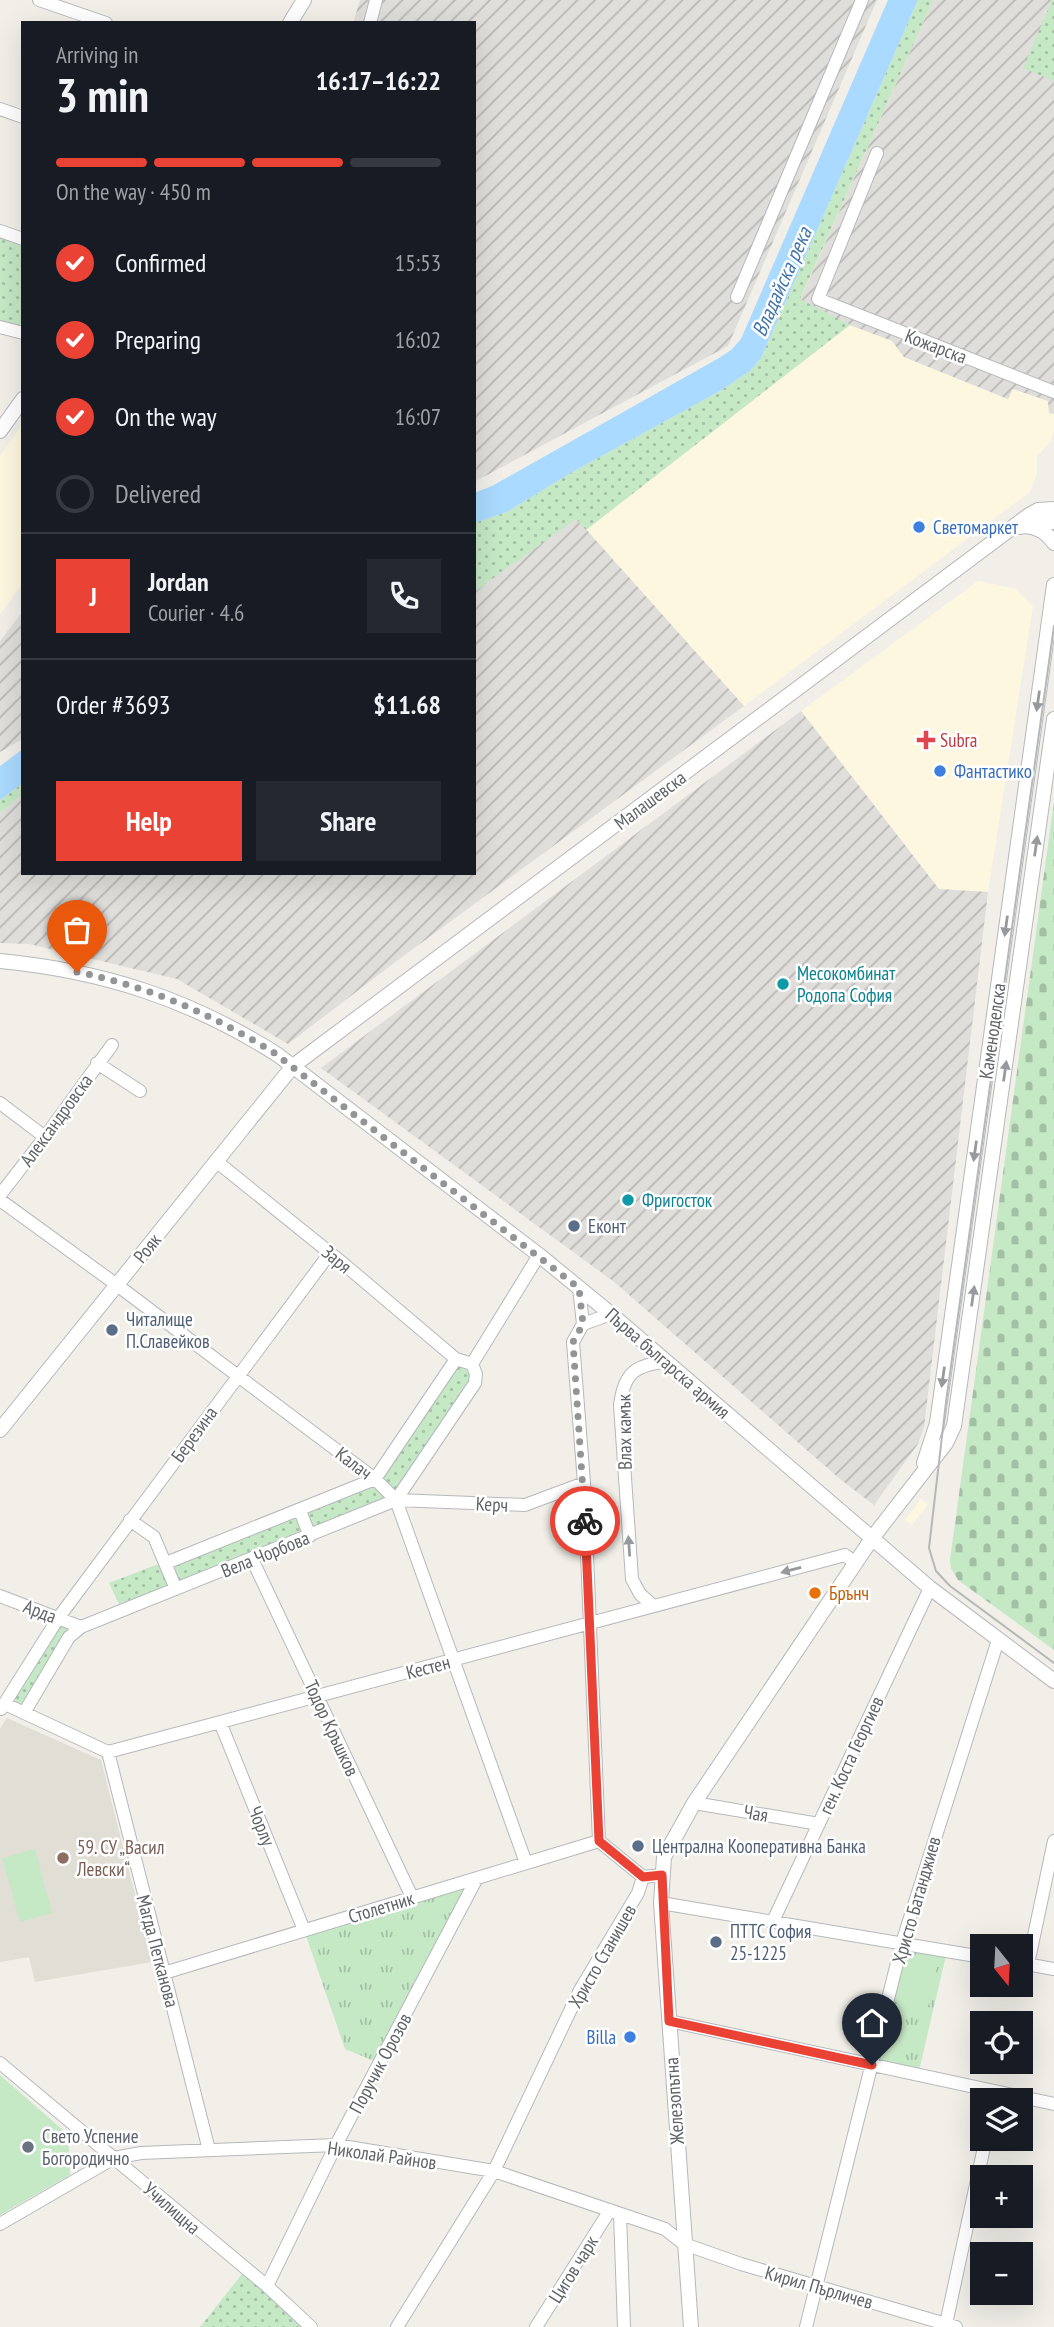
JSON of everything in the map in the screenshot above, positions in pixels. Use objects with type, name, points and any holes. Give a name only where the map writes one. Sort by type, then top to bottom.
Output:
[{"type":"street","points":[[39,0],[100,21]]},
{"type":"street","points":[[291,21],[304,0]]},
{"type":"street","points":[[371,21],[376,0]]},
{"type":"street","points":[[737,297],[862,0]]},
{"type":"street","points":[[0,109],[21,116]]},
{"type":"street","name":"Кожарска","points":[[877,153],[818,299],[1054,392]]},
{"type":"street","points":[[0,231],[21,238]]},
{"type":"street","points":[[0,327],[21,332]]},
{"type":"street","points":[[0,431],[6,414],[21,401]]},
{"type":"street","name":"Малашевска","points":[[293,1066],[1038,510],[1054,495]]},
{"type":"street","points":[[1038,510],[1054,509]]},
{"type":"street","name":"Малашевска","points":[[1006,533],[1039,521],[1054,522]]},
{"type":"street","points":[[1023,526],[1032,526],[1043,531],[1054,543]]},
{"type":"street","name":"Каменоделска","points":[[920,1474],[937,1423],[1054,585]]},
{"type":"street","name":"Каменоделска","points":[[873,1537],[946,1443],[954,1426],[1054,719]]},
{"type":"street","name":"Първа българска армия","points":[[0,961],[57,967],[151,992],[187,1005],[245,1035],[293,1066],[539,1255],[930,1588],[1054,1681]]},
{"type":"street","name":"Александровска","points":[[0,1198],[112,1045]]},
{"type":"street","points":[[97,1063],[140,1091]]},
{"type":"street","name":"Рояк","points":[[0,1430],[293,1066]]},
{"type":"street","points":[[0,1103],[45,1137]]},
{"type":"street","name":"Заря","points":[[216,1161],[456,1359]]},
{"type":"street","name":"Калач","points":[[0,1198],[375,1479],[396,1500],[526,1863]]},
{"type":"street","name":"Березина","points":[[59,1617],[330,1253]]},
{"type":"street","points":[[472,1364],[539,1255]]},
{"type":"street","points":[[579,1288],[583,1324],[573,1342],[583,1483],[599,1841],[643,1877],[662,1875],[667,1848],[694,1803],[873,1537]]},
{"type":"street","points":[[583,1324],[611,1314]]},
{"type":"street","points":[[375,1479],[456,1359],[472,1364]]},
{"type":"street","name":"Влах камък","points":[[653,1606],[640,1594],[632,1579],[620,1405],[622,1386],[633,1370],[665,1362]]},
{"type":"street","points":[[396,1500],[475,1383],[476,1374],[472,1364]]},
{"type":"street","name":"Вела Чорбова","points":[[166,1563],[375,1479]]},
{"type":"street","name":"Керч","points":[[396,1500],[525,1505],[583,1483]]},
{"type":"street","name":"Вела Чорбова","points":[[24,1713],[69,1637],[81,1627],[396,1500]]},
{"type":"street","points":[[300,1511],[310,1536]]},
{"type":"street","points":[[130,1521],[154,1537],[176,1589]]},
{"type":"street","name":"Кестен","points":[[108,1752],[845,1555],[855,1563]]},
{"type":"street","name":"Тодор Кръшков","points":[[252,1559],[412,1897]]},
{"type":"street","name":"ген. Коста Георгиев","points":[[773,1921],[930,1588]]},
{"type":"street","name":"Арда","points":[[0,1595],[81,1627]]},
{"type":"street","points":[[59,1617],[2,1708],[24,1713],[108,1752]]},
{"type":"street","name":"Христо Батанджиев","points":[[806,2327],[902,1943],[998,1640]]},
{"type":"street","name":"Чорлу","points":[[220,1723],[304,1930]]},
{"type":"street","name":"Магда Петканова","points":[[108,1752],[209,2150]]},
{"type":"street","name":"Чая","points":[[694,1803],[819,1824]]},
{"type":"street","name":"Столетник","points":[[164,1973],[599,1841]]},
{"type":"street","points":[[1031,1934],[1054,1841]]},
{"type":"street","name":"Железопътна","points":[[662,1875],[661,1903],[691,2327]]},
{"type":"street","name":"Христо Станишев","points":[[397,2327],[494,2171],[580,1990],[638,1893],[643,1877]]},
{"type":"street","name":"Поручик Орозов","points":[[267,2286],[336,2146],[477,1878]]},
{"type":"street","points":[[661,1903],[970,1955]]},
{"type":"street","points":[[1033,1966],[1054,1969]]},
{"type":"street","points":[[669,2021],[872,2065],[970,2090]]},
{"type":"street","name":"Училищна","points":[[0,2063],[267,2286],[311,2327]]},
{"type":"street","points":[[1033,2101],[1054,2104]]},
{"type":"street","name":"Николай Райнов","points":[[0,2224],[114,2158],[141,2153],[336,2146],[494,2171],[665,2229],[684,2244]]},
{"type":"street","points":[[951,2326],[984,2151]]},
{"type":"street","points":[[615,2212],[624,2327]]},
{"type":"street","name":"Цигов чарк","points":[[536,2327],[615,2212]]},
{"type":"street","name":"Кирил Пърличев","points":[[684,2244],[741,2264],[951,2326]]},
{"type":"shaded area","points":[[360,0],[877,0],[728,346],[476,481],[476,21],[354,21]]},
{"type":"shaded area","points":[[933,0],[1054,0],[1054,414],[1049,413],[1048,401],[1013,389],[1008,399],[904,357],[892,341],[850,325],[800,300]]},
{"type":"shaded area","points":[[850,325],[892,341],[904,357],[1008,399],[1013,388],[1048,401],[1049,412],[1054,414],[1054,430],[1050,442],[1037,456],[1037,474],[1030,492],[744,706],[586,530]]},
{"type":"shaded area","points":[[21,427],[21,586],[0,614],[0,456]]},
{"type":"shaded area","points":[[576,518],[744,706],[288,1044],[177,979],[29,944],[0,943],[0,813],[21,796],[21,875],[476,875],[476,591]]},
{"type":"shaded area","points":[[978,581],[1016,589],[1033,606],[988,892],[939,889],[801,711]]},
{"type":"shaded area","points":[[21,614],[21,740],[0,752],[0,641]]},
{"type":"shaded area","points":[[801,711],[939,889],[988,892],[924,1427],[918,1444],[874,1505],[840,1479],[613,1281],[321,1068]]},
{"type":"shaded area","points":[[921,1499],[928,1504],[912,1525],[905,1520]]},
{"type":"shaded area","name":"59. СУ „Васил Левски“","points":[[7,1718],[101,1760],[152,1962],[35,1982],[29,1957],[0,1962],[0,1729]]},
{"type":"green space","points":[[918,0],[933,0],[800,299],[850,325],[586,530],[576,519],[476,591],[476,522],[507,512],[569,474],[720,391],[750,371],[761,358]]},
{"type":"green space","points":[[1054,0],[1054,81],[1023,68]]},
{"type":"green space","points":[[0,231],[21,238],[21,332],[0,327]]},
{"type":"green space","points":[[21,784],[21,796],[0,813],[0,800]]},
{"type":"green space","points":[[1054,801],[1054,1650],[958,1580],[950,1560]]},
{"type":"green space","points":[[456,1359],[476,1374],[396,1500],[176,1589],[166,1563],[375,1479]]},
{"type":"green space","points":[[161,1563],[170,1585],[119,1604],[109,1583]]},
{"type":"green space","points":[[63,1625],[68,1633],[25,1706],[16,1704],[15,1695],[59,1626]]},
{"type":"green space","points":[[35,1849],[52,1913],[20,1922],[2,1858]]},
{"type":"green space","points":[[477,1878],[379,2063],[345,2049],[304,1930]]},
{"type":"green space","points":[[902,1943],[947,1951],[918,2075],[872,2065]]},
{"type":"green space","points":[[908,1956],[938,1963],[927,2011],[897,2004]]},
{"type":"green space","points":[[0,2075],[64,2131],[69,2149],[70,2175],[0,2215]]},
{"type":"green space","points":[[246,2269],[311,2327],[200,2327]]},
{"type":"water","name":"Владайска река","points":[[888,0],[918,0],[761,358],[750,371],[720,391],[569,474],[507,512],[476,522],[476,492],[492,486],[719,358],[741,339]]},
{"type":"water","points":[[21,750],[21,784],[0,800],[0,766]]},
{"type":"tram line","points":[[1054,626],[946,1402],[929,1548],[936,1571],[950,1586],[1054,1663]]},
{"type":"way so far","points":[[77,972],[151,992],[187,1005],[273,1052],[579,1288],[583,1324],[573,1342],[585,1521]]},
{"type":"place","name":"Светомаркет","points":[[919,527]]},
{"type":"place","name":"Subra","points":[[926,740]]},
{"type":"place","name":"Фантастико","points":[[940,771]]},
{"type":"place","name":"Месокомбинат Родопа София","points":[[783,984]]},
{"type":"place","name":"Фригосток","points":[[628,1200]]},
{"type":"place","name":"Еконт","points":[[574,1226]]},
{"type":"place","name":"Читалище П.Славейков","points":[[112,1330]]},
{"type":"place","name":"Брънч","points":[[815,1593]]},
{"type":"place","name":"Централна Кооперативна Банка","points":[[638,1846]]},
{"type":"place","name":"59. СУ „Васил Левски“","points":[[63,1858]]},
{"type":"place","name":"ПТТС София 25-1225","points":[[716,1942]]},
{"type":"place","name":"Billa","points":[[630,2037]]},
{"type":"place","name":"Свето Успение Богородично","points":[[28,2147]]},
{"type":"route","points":[[585,1521],[599,1841],[643,1877],[662,1875],[661,1903],[669,2021],[872,2065]]}]
